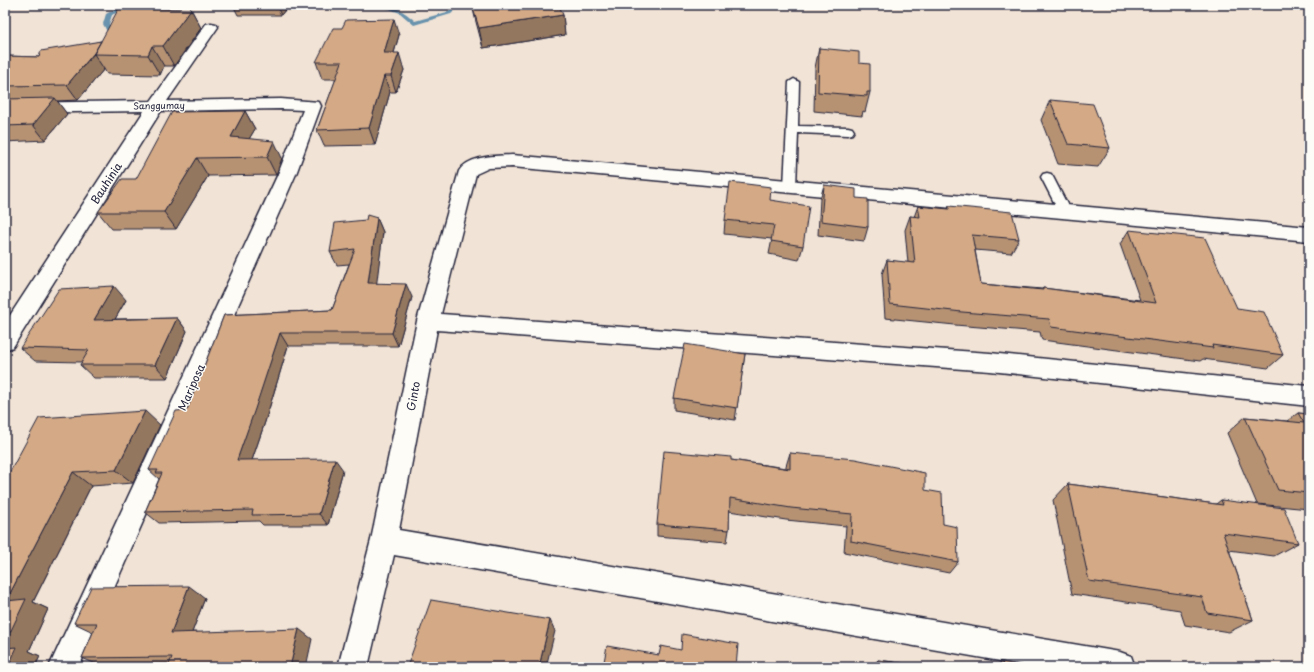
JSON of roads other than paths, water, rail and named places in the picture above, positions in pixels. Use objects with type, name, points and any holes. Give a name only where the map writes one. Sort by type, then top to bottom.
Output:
[{"type":"street","name":"Bauhinia","points":[[5,341],[156,105],[211,27]]},
{"type":"street","name":"Sanggumay","points":[[11,108],[281,104],[313,106]]},
{"type":"street","name":"Mariposa","points":[[64,667],[284,182],[313,106]]},
{"type":"street","points":[[5,121],[11,108]]},
{"type":"street","name":"Ginto","points":[[353,667],[384,540],[428,321],[468,171],[486,162],[512,161],[1309,234]]},
{"type":"street","points":[[428,321],[990,362],[1309,396]]},
{"type":"street","points":[[384,540],[1120,667]]},
{"type":"lane","points":[[790,186],[794,82]]},
{"type":"lane","points":[[792,129],[848,131]]},
{"type":"lane","points":[[1047,177],[1065,212]]},
{"type":"waterway","points":[[113,38],[106,24],[109,14],[127,5]]},
{"type":"waterway","points":[[382,5],[402,12],[414,23],[449,13],[458,5]]}]
